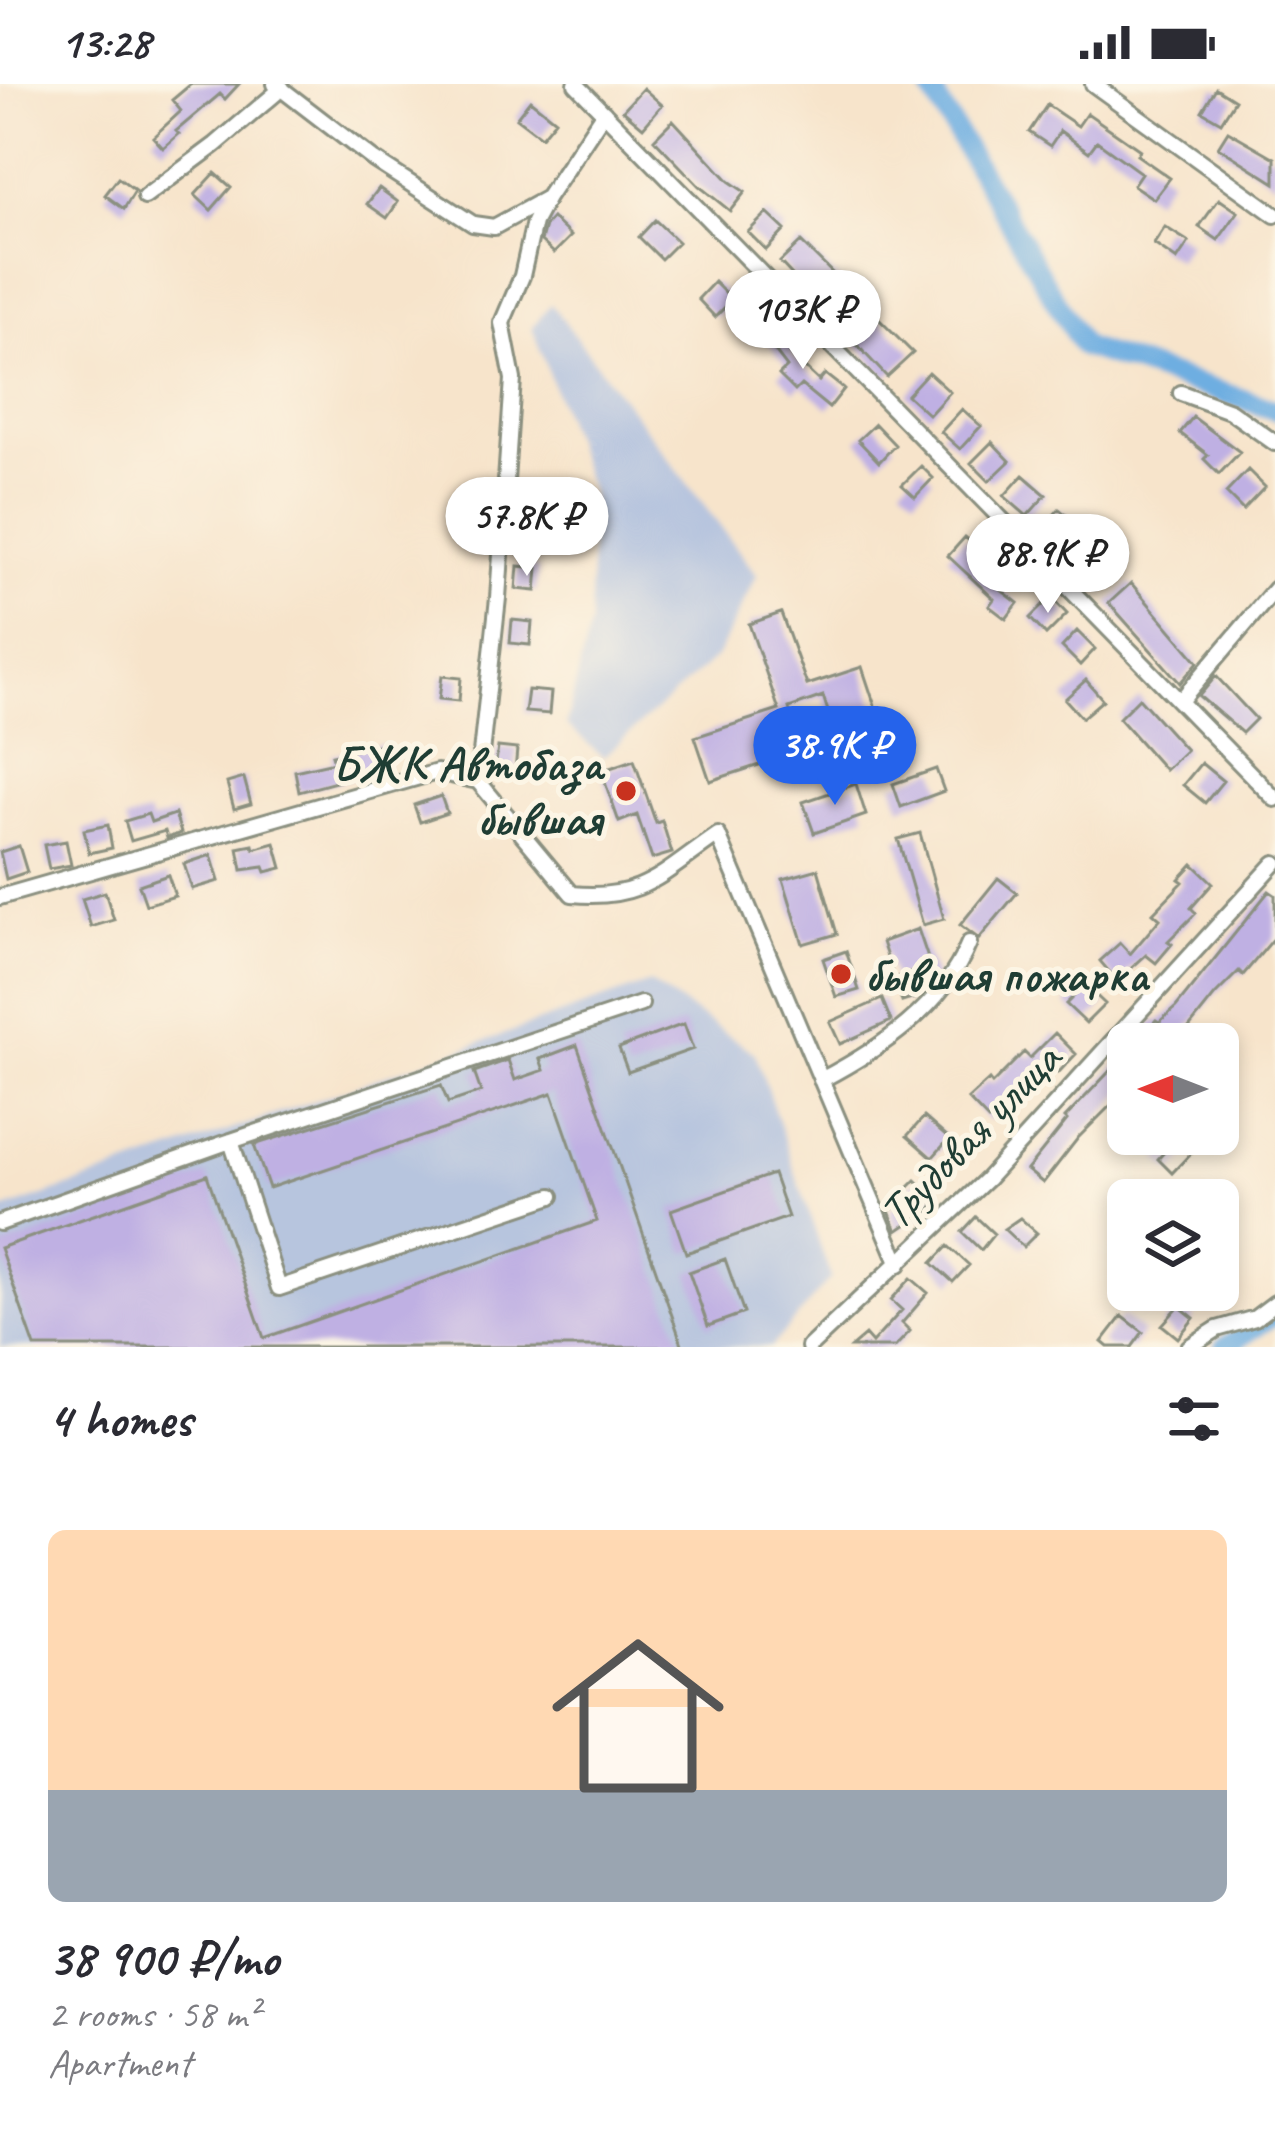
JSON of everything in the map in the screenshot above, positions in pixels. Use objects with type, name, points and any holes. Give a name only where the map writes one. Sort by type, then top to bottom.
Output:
[{"type":"street","points":[[576,84],[1275,799]]},
{"type":"street","points":[[1093,84],[1275,215]]},
{"type":"street","points":[[145,197],[215,145],[278,86],[374,160],[473,224],[494,227],[547,198]]},
{"type":"street","points":[[478,782],[498,598],[513,379],[502,322],[522,276],[534,222],[604,112]]},
{"type":"street","points":[[1181,393],[1230,411],[1275,443]]},
{"type":"street","points":[[1180,700],[1275,589]]},
{"type":"street","points":[[0,897],[437,772],[478,782],[572,894],[603,897],[633,892],[718,835],[899,1264]]},
{"type":"street","name":"Трудовая улица","points":[[809,1347],[987,1179],[1275,863]]},
{"type":"street","points":[[821,1080],[863,1058],[907,1024],[958,969],[969,943]]},
{"type":"street","points":[[0,1223],[641,1004]]},
{"type":"street","points":[[231,1141],[279,1288],[552,1196]]},
{"type":"street","points":[[1190,1347],[1217,1329],[1255,1318],[1275,1303]]},
{"type":"shaded area","points":[[551,304],[757,575],[717,656],[603,757],[566,725],[590,625],[591,493],[532,327]]},
{"type":"shaded area","points":[[650,983],[755,1053],[831,1278],[771,1347],[0,1347],[0,1211]]},
{"type":"building","points":[[191,84],[239,84],[225,99],[220,94],[176,131],[179,134],[163,148],[153,137],[181,111],[172,100]]},
{"type":"building","points":[[643,88],[662,105],[643,127],[623,110]]},
{"type":"building","points":[[1216,88],[1235,100],[1221,122],[1202,111]]},
{"type":"building","points":[[530,100],[555,120],[541,137],[516,118]]},
{"type":"building","points":[[1047,105],[1078,126],[1087,113],[1170,178],[1154,199],[1133,185],[1141,173],[1097,141],[1089,152],[1060,131],[1050,146],[1029,132]]},
{"type":"building","points":[[673,120],[745,192],[730,211],[654,139]]},
{"type":"building","points":[[1228,131],[1275,158],[1275,183],[1218,147]]},
{"type":"building","points":[[215,173],[231,187],[211,210],[195,195]]},
{"type":"building","points":[[118,178],[135,191],[124,209],[105,195]]},
{"type":"building","points":[[379,188],[398,202],[387,218],[367,204]]},
{"type":"building","points":[[1219,199],[1238,212],[1218,240],[1199,227]]},
{"type":"building","points":[[767,213],[785,230],[766,250],[748,232]]},
{"type":"building","points":[[552,218],[571,236],[554,253],[541,241]]},
{"type":"building","points":[[655,220],[678,242],[661,259],[639,237]]},
{"type":"building","points":[[1165,227],[1189,242],[1177,260],[1154,244]]},
{"type":"building","points":[[801,242],[913,353],[887,377],[780,262]]},
{"type":"building","points":[[714,282],[732,300],[715,317],[698,299]]},
{"type":"building","points":[[783,329],[798,348],[790,354],[819,381],[825,374],[844,389],[829,408],[801,385],[795,391],[779,375],[787,367],[767,341]]},
{"type":"building","points":[[928,372],[950,392],[929,415],[907,395]]},
{"type":"building","points":[[962,409],[981,426],[960,449],[941,432]]},
{"type":"building","points":[[1193,417],[1240,452],[1219,474],[1204,459],[1208,455],[1180,433]]},
{"type":"building","points":[[875,424],[895,445],[879,462],[858,440]]},
{"type":"building","points":[[992,442],[1010,461],[989,481],[971,463]]},
{"type":"building","points":[[921,466],[933,478],[915,497],[902,485]]},
{"type":"building","points":[[1248,470],[1265,487],[1243,510],[1226,493]]},
{"type":"building","points":[[1023,475],[1046,495],[1027,516],[1004,496]]},
{"type":"building","points":[[1059,509],[1080,527],[1060,550],[1039,532]]},
{"type":"building","points":[[965,537],[1003,570],[991,582],[1018,603],[1006,619],[989,606],[994,599],[948,556]]},
{"type":"building","points":[[1098,546],[1118,567],[1096,589],[1076,568]]},
{"type":"building","points":[[518,566],[538,568],[536,591],[516,589]]},
{"type":"building","points":[[1131,583],[1198,662],[1180,683],[1109,603]]},
{"type":"building","points":[[1051,597],[1067,614],[1046,635],[1030,618]]},
{"type":"building","points":[[781,613],[807,685],[862,667],[886,739],[842,754],[823,696],[789,708],[802,751],[710,781],[695,737],[779,710],[749,624]]},
{"type":"building","points":[[512,620],[532,622],[530,645],[510,643]]},
{"type":"building","points":[[1077,631],[1095,649],[1080,665],[1062,647]]},
{"type":"building","points":[[442,676],[461,678],[459,701],[439,699]]},
{"type":"building","points":[[1216,676],[1256,719],[1242,733],[1199,696]]},
{"type":"building","points":[[1086,680],[1103,700],[1082,718],[1065,699]]},
{"type":"building","points":[[528,690],[551,692],[549,714],[525,712]]},
{"type":"building","points":[[1139,698],[1186,750],[1165,770],[1119,718]]},
{"type":"building","points":[[382,744],[386,764],[299,792],[295,771],[334,762],[332,755]]},
{"type":"building","points":[[498,747],[517,749],[515,772],[495,770]]},
{"type":"building","name":"БЖК Автобаза бывшая","points":[[634,760],[672,853],[652,859],[637,815],[619,822],[601,771]]},
{"type":"building","points":[[1201,763],[1223,781],[1205,803],[1183,785]]},
{"type":"building","points":[[936,769],[944,791],[901,807],[893,784]]},
{"type":"building","points":[[244,778],[251,804],[234,809],[227,783]]},
{"type":"building","points":[[856,784],[866,815],[814,833],[803,802]]},
{"type":"building","points":[[441,796],[447,813],[420,822],[414,805]]},
{"type":"building","points":[[148,814],[151,822],[175,814],[181,833],[167,838],[165,831],[131,841],[125,821]]},
{"type":"building","points":[[108,825],[112,848],[89,853],[84,830]]},
{"type":"building","points":[[920,833],[944,919],[923,925],[898,839]]},
{"type":"building","points":[[66,841],[71,865],[49,869],[44,845]]},
{"type":"building","points":[[275,843],[282,868],[242,870],[238,848]]},
{"type":"building","points":[[19,846],[27,872],[6,879],[0,852]]},
{"type":"building","points":[[211,855],[219,881],[192,889],[184,864]]},
{"type":"building","points":[[1193,864],[1213,883],[1191,908],[1196,913],[1168,941],[1172,944],[1156,963],[1146,955],[1117,981],[1100,961],[1120,943],[1130,954],[1160,919],[1153,913],[1183,882],[1179,879]]},
{"type":"building","points":[[818,869],[837,934],[803,944],[783,879]]},
{"type":"building","points":[[168,875],[175,896],[146,905],[139,885]]},
{"type":"building","points":[[998,878],[1017,893],[979,939],[960,925]]},
{"type":"building","points":[[1269,891],[1275,895],[1275,937],[1243,975],[1239,971],[1193,1023],[1153,1023],[1176,1007]]},
{"type":"building","points":[[105,892],[114,920],[91,927],[82,899]]},
{"type":"building","points":[[918,929],[935,979],[921,996],[902,1002],[899,992],[920,982],[916,971],[894,978],[882,942]]},
{"type":"building","name":"бывшая пожарка","points":[[846,951],[859,990],[836,997],[823,959]]},
{"type":"building","points":[[1085,985],[1105,1004],[1086,1023],[1066,1004]]},
{"type":"building","points":[[882,999],[891,1021],[840,1044],[830,1022]]},
{"type":"building","points":[[684,1024],[693,1049],[628,1072],[619,1048]]},
{"type":"building","points":[[1055,1033],[1076,1054],[1058,1073],[1050,1065],[989,1121],[968,1099],[989,1080],[992,1084],[1024,1052],[1030,1058]]},
{"type":"building","points":[[577,1045],[683,1347],[35,1347],[0,1248],[207,1175],[264,1338],[597,1221],[552,1093],[269,1188],[254,1145],[441,1085],[448,1103],[481,1092],[474,1072],[508,1060],[515,1080],[544,1070],[540,1059]]},
{"type":"building","points":[[1107,1074],[1107,1109],[1043,1183],[1027,1170],[1065,1118]]},
{"type":"building","points":[[924,1117],[949,1139],[932,1158],[907,1136]]},
{"type":"building","points":[[1162,1155],[1189,1155],[1172,1173],[1158,1159]]},
{"type":"building","points":[[773,1174],[788,1217],[686,1253],[671,1210]]},
{"type":"building","points":[[916,1180],[938,1201],[922,1218],[897,1231],[889,1211],[904,1200],[900,1196]]},
{"type":"building","points":[[976,1217],[994,1234],[981,1250],[962,1232]]},
{"type":"building","points":[[1020,1218],[1037,1233],[1023,1247],[1004,1229]]},
{"type":"building","points":[[948,1246],[969,1265],[953,1282],[932,1263]]},
{"type":"building","points":[[725,1259],[744,1313],[708,1326],[689,1272]]},
{"type":"building","points":[[911,1278],[928,1293],[902,1323],[910,1331],[895,1347],[851,1347],[865,1335],[872,1343],[902,1310],[891,1300]]},
{"type":"building","points":[[1175,1311],[1185,1311],[1194,1318],[1178,1338],[1162,1325]]},
{"type":"building","points":[[1122,1316],[1143,1332],[1132,1347],[1108,1347],[1102,1342]]},
{"type":"waterway","points":[[932,84],[1083,347],[1275,410]]},
{"type":"waterway","points":[[1225,1347],[1275,1314]]},
{"type":"place","name":"БЖК Автобаза бывшая","points":[[626,791]]},
{"type":"place","name":"бывшая пожарка","points":[[841,974]]}]
